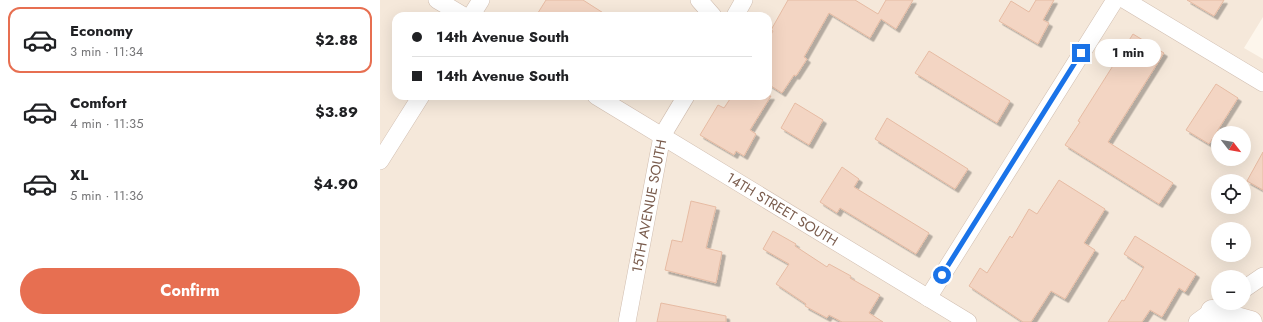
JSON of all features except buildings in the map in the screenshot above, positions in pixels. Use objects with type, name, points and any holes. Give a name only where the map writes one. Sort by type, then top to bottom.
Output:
[{"type":"street","points":[[437,0],[457,12]]},
{"type":"street","points":[[474,12],[482,0]]},
{"type":"street","points":[[699,0],[710,12]]},
{"type":"street","points":[[737,12],[744,0]]},
{"type":"street","points":[[928,298],[1115,0]]},
{"type":"street","points":[[1125,0],[1263,83]]},
{"type":"street","points":[[380,161],[418,100]]},
{"type":"street","name":"14TH STREET SOUTH","points":[[603,100],[968,322]]},
{"type":"street","name":"15TH AVENUE SOUTH","points":[[627,322],[662,136],[684,100]]},
{"type":"street","points":[[1251,284],[1263,276]]},
{"type":"street","points":[[1211,312],[1251,322]]},
{"type":"shaded area","points":[[380,0],[1263,0],[1263,17],[1244,48],[1263,59],[1263,322],[380,322]]},
{"type":"route","points":[[942,275],[1081,53]]}]
